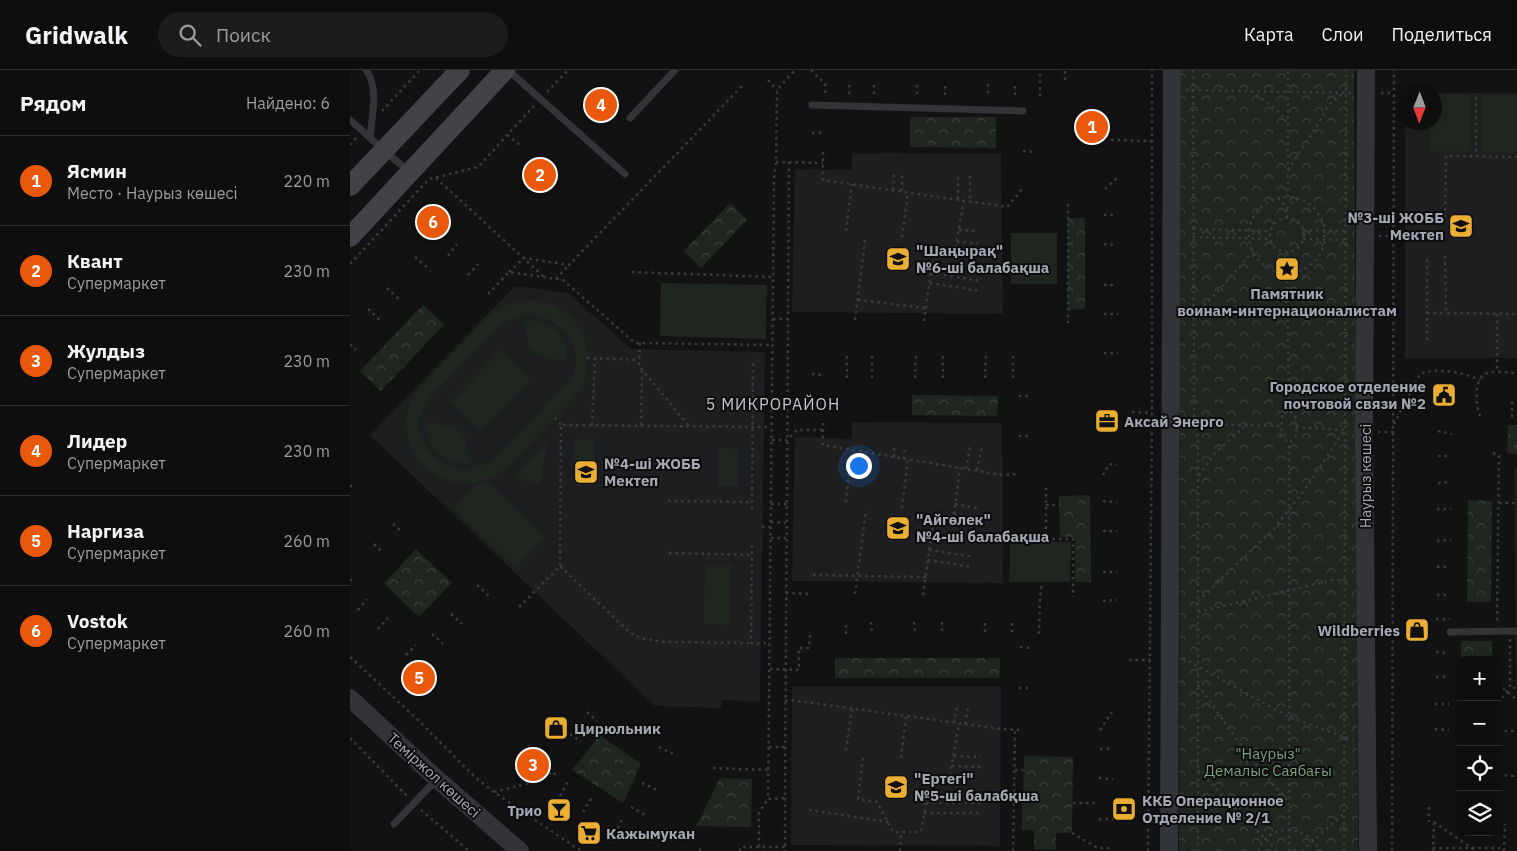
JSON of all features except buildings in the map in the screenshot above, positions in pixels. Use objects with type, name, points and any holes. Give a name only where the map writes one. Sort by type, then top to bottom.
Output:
[{"type":"main road","points":[[350,186],[377,144],[460,70]]},
{"type":"main road","points":[[350,237],[506,70]]},
{"type":"street","points":[[1169,851],[1172,70]]},
{"type":"street","name":"Наурыз көшесі","points":[[1366,70],[1364,431],[1368,851]]},
{"type":"street","name":"Теміржол көшесі","points":[[350,698],[437,779],[520,851]]},
{"type":"lane","points":[[366,70],[372,78],[374,87],[371,122],[377,144]]},
{"type":"lane","points":[[506,70],[625,174]]},
{"type":"lane","points":[[630,118],[676,70]]},
{"type":"lane","points":[[812,105],[1023,112]]},
{"type":"lane","points":[[350,120],[411,173]]},
{"type":"lane","points":[[1450,632],[1513,631]]},
{"type":"lane","points":[[394,824],[437,779]]},
{"type":"path","points":[[371,122],[420,70]]},
{"type":"path","points":[[350,264],[429,179],[478,167],[568,70]]},
{"type":"path","points":[[759,847],[759,812],[768,799],[769,770],[772,345],[777,90],[795,70]]},
{"type":"path","points":[[811,70],[825,84],[825,94]]},
{"type":"path","points":[[1040,70],[1040,96]]},
{"type":"path","points":[[1065,70],[1065,80]]},
{"type":"path","points":[[1148,851],[1152,413],[1152,70]]},
{"type":"path","points":[[1193,70],[1194,415],[1198,438],[1198,851]]},
{"type":"path","points":[[1288,70],[1288,197]]},
{"type":"path","points":[[1344,851],[1346,70]]},
{"type":"path","points":[[1392,851],[1394,70]]},
{"type":"path","points":[[768,80],[777,90]]},
{"type":"path","points":[[849,82],[849,94]]},
{"type":"path","points":[[874,83],[874,94]]},
{"type":"path","points":[[917,94],[918,83]]},
{"type":"path","points":[[945,84],[945,94]]},
{"type":"path","points":[[988,84],[988,95]]},
{"type":"path","points":[[1015,84],[1015,95]]},
{"type":"path","points":[[556,279],[742,86]]},
{"type":"path","points":[[1172,90],[1394,93]]},
{"type":"path","points":[[1251,91],[1276,109],[1288,122]]},
{"type":"path","points":[[1288,171],[1328,106],[1346,92]]},
{"type":"path","points":[[1476,97],[1476,156]]},
{"type":"path","points":[[350,145],[363,131]]},
{"type":"path","points":[[812,133],[824,133]]},
{"type":"path","points":[[508,134],[521,146]]},
{"type":"path","points":[[1111,140],[1152,141]]},
{"type":"path","points":[[1023,151],[1034,152]]},
{"type":"path","points":[[823,152],[823,180],[1007,206],[1023,188]]},
{"type":"path","points":[[1445,217],[1446,156],[1517,157]]},
{"type":"path","points":[[776,162],[823,163]]},
{"type":"path","points":[[740,851],[741,847],[785,849],[789,162]]},
{"type":"path","points":[[893,190],[894,174]]},
{"type":"path","points":[[902,174],[902,191]]},
{"type":"path","points":[[958,176],[958,200]]},
{"type":"path","points":[[970,176],[970,201]]},
{"type":"path","points":[[435,177],[546,278]]},
{"type":"path","points":[[1104,189],[1117,178]]},
{"type":"path","points":[[846,231],[852,184]]},
{"type":"path","points":[[902,237],[908,192]]},
{"type":"path","points":[[1288,197],[1302,200],[1313,207],[1321,217],[1326,231],[1320,255],[1312,265],[1297,272],[1287,274],[1264,266],[1256,257],[1250,238],[1251,222],[1257,212],[1266,204],[1278,198],[1288,197]]},
{"type":"path","points":[[1278,198],[1288,208]]},
{"type":"path","points":[[1287,218],[1288,208],[1297,199]]},
{"type":"path","points":[[924,321],[933,255],[954,257],[964,200]]},
{"type":"path","points":[[1068,204],[1068,323]]},
{"type":"path","points":[[1104,215],[1117,215]]},
{"type":"path","points":[[1287,218],[1298,222],[1303,230],[1303,239],[1294,250],[1287,251],[1278,248],[1271,239],[1271,231],[1274,225],[1278,221],[1287,218]]},
{"type":"path","points":[[1193,229],[1271,231]]},
{"type":"path","points":[[959,230],[978,231]]},
{"type":"path","points":[[1303,230],[1346,231]]},
{"type":"path","points":[[1394,236],[1405,236]]},
{"type":"path","points":[[1193,237],[1271,239]]},
{"type":"path","points":[[1303,239],[1346,240]]},
{"type":"path","points":[[855,320],[865,240]]},
{"type":"path","points":[[957,242],[978,243]]},
{"type":"path","points":[[448,256],[457,244]]},
{"type":"path","points":[[1104,244],[1117,245]]},
{"type":"path","points":[[1193,314],[1219,290],[1253,251]]},
{"type":"path","points":[[1277,272],[1287,262],[1287,251]]},
{"type":"path","points":[[1426,340],[1427,256]]},
{"type":"path","points":[[1445,256],[1446,314]]},
{"type":"path","points":[[415,257],[430,270]]},
{"type":"path","points":[[524,258],[569,265]]},
{"type":"path","points":[[488,294],[524,258]]},
{"type":"path","points":[[1287,262],[1297,272]]},
{"type":"path","points":[[468,275],[478,264]]},
{"type":"path","points":[[509,272],[563,280],[635,343],[772,345]]},
{"type":"path","points":[[632,272],[773,277]]},
{"type":"path","points":[[931,273],[980,281]]},
{"type":"path","points":[[1287,274],[1289,410],[1296,418],[1296,436],[1289,443]]},
{"type":"path","points":[[929,283],[980,291]]},
{"type":"path","points":[[1104,285],[1117,285]]},
{"type":"path","points":[[387,288],[401,301]]},
{"type":"path","points":[[858,300],[926,308]]},
{"type":"path","points":[[368,309],[382,322]]},
{"type":"path","points":[[1427,313],[1517,314]]},
{"type":"path","points":[[1104,314],[1118,314]]},
{"type":"path","points":[[1497,314],[1497,373]]},
{"type":"path","points":[[773,319],[788,319]]},
{"type":"path","points":[[640,342],[639,366],[689,426]]},
{"type":"path","points":[[350,344],[356,350]]},
{"type":"path","points":[[847,353],[847,378]]},
{"type":"path","points":[[872,353],[872,378]]},
{"type":"path","points":[[1104,353],[1118,353]]},
{"type":"path","points":[[915,378],[916,354]]},
{"type":"path","points":[[943,354],[943,378]]},
{"type":"path","points":[[985,378],[986,354]]},
{"type":"path","points":[[1013,354],[1013,378]]},
{"type":"path","points":[[588,358],[639,360]]},
{"type":"path","points":[[592,425],[595,358]]},
{"type":"path","points":[[752,509],[753,358]]},
{"type":"path","points":[[640,425],[642,370]]},
{"type":"path","points":[[1394,426],[1420,374],[1429,370],[1453,372],[1480,380]]},
{"type":"path","points":[[1480,416],[1476,406],[1476,392],[1483,375],[1490,373],[1517,373]]},
{"type":"path","points":[[812,374],[820,374],[824,377]]},
{"type":"path","points":[[1394,384],[1426,384]]},
{"type":"path","points":[[1019,396],[1031,396]]},
{"type":"path","points":[[1512,401],[1512,417]]},
{"type":"path","points":[[812,402],[824,403]]},
{"type":"path","points":[[1289,410],[1282,417],[1282,436],[1289,443],[1289,851]]},
{"type":"path","points":[[1132,412],[1152,413]]},
{"type":"path","points":[[554,418],[562,425],[772,427]]},
{"type":"path","points":[[824,423],[823,445],[1002,475],[1018,474]]},
{"type":"path","points":[[1170,424],[1282,426]]},
{"type":"path","points":[[519,608],[560,566],[562,425]]},
{"type":"path","points":[[1198,476],[1214,454],[1245,426]]},
{"type":"path","points":[[1296,427],[1345,430]]},
{"type":"path","points":[[772,440],[787,440],[797,430],[823,430]]},
{"type":"path","points":[[1198,601],[1273,530],[1306,488],[1345,430]]},
{"type":"path","points":[[1364,431],[1394,432]]},
{"type":"path","points":[[1438,432],[1452,434]]},
{"type":"path","points":[[1019,436],[1030,436]]},
{"type":"path","points":[[894,446],[894,457]]},
{"type":"path","points":[[902,508],[906,459],[905,446]]},
{"type":"path","points":[[966,469],[970,447]]},
{"type":"path","points":[[977,471],[982,447]]},
{"type":"path","points":[[846,502],[852,450]]},
{"type":"path","points":[[1493,453],[1499,455],[1497,632]]},
{"type":"path","points":[[1438,456],[1451,456]]},
{"type":"path","points":[[1103,475],[1110,464],[1117,465]]},
{"type":"path","points":[[924,595],[933,523],[952,526],[960,468]]},
{"type":"path","points":[[1438,483],[1451,482]]},
{"type":"path","points":[[1046,488],[1046,540],[1073,539],[1073,597]]},
{"type":"path","points":[[668,501],[752,502]]},
{"type":"path","points":[[1103,502],[1117,502]]},
{"type":"path","points":[[1499,503],[1517,503]]},
{"type":"path","points":[[771,504],[786,504]]},
{"type":"path","points":[[955,504],[980,509]]},
{"type":"path","points":[[1046,505],[1060,505]]},
{"type":"path","points":[[1438,509],[1451,509]]},
{"type":"path","points":[[855,594],[866,510]]},
{"type":"path","points":[[954,514],[979,519]]},
{"type":"path","points":[[771,522],[786,523]]},
{"type":"path","points":[[393,524],[401,531]]},
{"type":"path","points":[[762,527],[771,527]]},
{"type":"path","points":[[1103,531],[1117,531]]},
{"type":"path","points":[[771,538],[786,538]]},
{"type":"path","points":[[1437,541],[1450,540]]},
{"type":"path","points":[[374,544],[382,552]]},
{"type":"path","points":[[751,643],[752,546]]},
{"type":"path","points":[[930,550],[974,557]]},
{"type":"path","points":[[669,553],[752,555]]},
{"type":"path","points":[[928,560],[973,567]]},
{"type":"path","points":[[560,566],[622,626],[635,636],[655,641],[770,643]]},
{"type":"path","points":[[1437,567],[1450,567]]},
{"type":"path","points":[[1103,572],[1117,572]]},
{"type":"path","points":[[814,575],[926,576]]},
{"type":"path","points":[[350,579],[354,582]]},
{"type":"path","points":[[1198,612],[1333,580],[1345,580]]},
{"type":"path","points":[[1039,634],[1042,582]]},
{"type":"path","points":[[477,585],[489,596]]},
{"type":"path","points":[[786,593],[810,594]]},
{"type":"path","points":[[1436,595],[1450,595]]},
{"type":"path","points":[[358,610],[367,599]]},
{"type":"path","points":[[1102,601],[1117,600]]},
{"type":"path","points":[[451,614],[462,624]]},
{"type":"path","points":[[378,629],[388,618]]},
{"type":"path","points":[[1436,619],[1450,619]]},
{"type":"path","points":[[846,622],[846,634]]},
{"type":"path","points":[[872,622],[872,634]]},
{"type":"path","points":[[914,622],[915,634]]},
{"type":"path","points":[[942,622],[942,634]]},
{"type":"path","points":[[985,623],[985,634]]},
{"type":"path","points":[[1012,623],[1012,634]]},
{"type":"path","points":[[1500,701],[1510,688],[1513,631]]},
{"type":"path","points":[[432,634],[443,644]]},
{"type":"path","points":[[770,669],[799,670],[799,648],[809,648],[810,634]]},
{"type":"path","points":[[406,655],[416,645]]},
{"type":"path","points":[[1020,648],[1032,648]]},
{"type":"path","points":[[1170,650],[1198,668],[1289,717],[1367,744]]},
{"type":"path","points":[[1436,652],[1449,653]]},
{"type":"path","points":[[350,657],[417,719],[476,778],[581,851]]},
{"type":"path","points":[[1129,660],[1150,660]]},
{"type":"path","points":[[1436,678],[1449,678]]},
{"type":"path","points":[[1198,684],[1248,755],[1289,802]]},
{"type":"path","points":[[1019,688],[1031,688]]},
{"type":"path","points":[[1502,688],[1517,700]]},
{"type":"path","points":[[1510,688],[1517,688]]},
{"type":"path","points":[[785,701],[791,700],[959,724],[1017,730],[1014,770],[1013,851]]},
{"type":"path","points":[[1435,704],[1449,704]]},
{"type":"path","points":[[954,723],[957,707]]},
{"type":"path","points":[[966,724],[968,707]]},
{"type":"path","points":[[846,750],[852,709]]},
{"type":"path","points":[[587,712],[597,721]]},
{"type":"path","points":[[1100,730],[1112,712]]},
{"type":"path","points":[[901,758],[906,716]]},
{"type":"path","points":[[863,758],[858,799],[877,802],[892,832],[921,832],[930,778],[949,780],[959,724]]},
{"type":"path","points":[[1435,729],[1449,730]]},
{"type":"path","points":[[1502,731],[1517,731]]},
{"type":"path","points":[[570,734],[581,742]]},
{"type":"path","points":[[659,746],[677,756]]},
{"type":"path","points":[[769,747],[785,747]]},
{"type":"path","points":[[1100,749],[1112,749]]},
{"type":"path","points":[[954,756],[981,757]]},
{"type":"path","points":[[543,766],[551,773],[556,774]]},
{"type":"path","points":[[952,766],[981,767]]},
{"type":"path","points":[[713,768],[769,770]]},
{"type":"path","points":[[1014,770],[1023,770]]},
{"type":"path","points":[[1198,770],[1277,851]]},
{"type":"path","points":[[494,792],[541,780],[551,773]]},
{"type":"path","points":[[1502,775],[1517,776]]},
{"type":"path","points":[[1099,778],[1112,779]]},
{"type":"path","points":[[560,796],[568,782]]},
{"type":"path","points":[[642,783],[660,791]]},
{"type":"path","points":[[583,812],[592,797]]},
{"type":"path","points":[[768,799],[785,798]]},
{"type":"path","points":[[1014,802],[1023,802]]},
{"type":"path","points":[[926,803],[982,803]]},
{"type":"path","points":[[1073,803],[1099,803]]},
{"type":"path","points":[[1428,807],[1429,822]]},
{"type":"path","points":[[631,808],[647,816]]},
{"type":"path","points":[[809,810],[888,822]]},
{"type":"path","points":[[924,813],[981,813]]},
{"type":"path","points":[[1302,851],[1344,813]]},
{"type":"path","points":[[615,834],[623,817]]},
{"type":"path","points":[[1099,819],[1113,820]]},
{"type":"path","points":[[1476,851],[1473,848],[1434,822],[1433,849],[1473,848],[1504,850],[1505,824]]},
{"type":"path","points":[[1258,851],[1266,840],[1278,832],[1289,830],[1300,831],[1310,836],[1318,844],[1321,851]]},
{"type":"path","points":[[900,851],[901,832]]},
{"type":"path","points":[[1072,833],[1098,848],[1113,848]]},
{"type":"path","points":[[700,846],[700,851]]},
{"type":"shaded area","name":"№3-ші ЖОББ Мектеп","points":[[1442,92],[1517,93],[1517,358],[1405,358],[1405,130],[1442,130]]},
{"type":"shaded area","name":"\"Шаңырақ\" №6-ші балабақша","points":[[852,153],[1001,154],[1003,314],[792,312],[795,169],[852,170]]},
{"type":"shaded area","name":"№4-ші ЖОББ Мектеп","points":[[515,286],[568,293],[631,349],[765,352],[760,702],[722,700],[721,708],[655,706],[370,435]]},
{"type":"shaded area","name":"\"Айгөлек\" №4-ші балабақша","points":[[852,422],[1002,423],[1003,583],[792,581],[795,437],[852,439]]},
{"type":"shaded area","points":[[1514,469],[1517,469],[1517,685],[1516,685]]},
{"type":"shaded area","name":"\"Ертегі\" №5-ші балабқша","points":[[792,686],[1001,686],[1000,846],[791,845]]},
{"type":"green space","name":"\"Наурыз\" Демалыс Саябағы","points":[[1181,70],[1354,70],[1358,851],[1179,851]]},
{"type":"green space","points":[[1442,94],[1470,95],[1469,151],[1430,151],[1430,130],[1442,130]]},
{"type":"green space","points":[[1481,95],[1517,95],[1517,152],[1481,152]]},
{"type":"green space","points":[[910,117],[996,117],[996,148],[910,147]]},
{"type":"green space","points":[[730,203],[747,220],[701,268],[684,251]]},
{"type":"green space","points":[[1068,218],[1085,218],[1085,309],[1068,310]]},
{"type":"green space","points":[[1011,233],[1057,233],[1057,284],[1011,284]]},
{"type":"green space","points":[[661,283],[767,285],[766,339],[660,336]]},
{"type":"green space","points":[[535,300],[551,304],[563,311],[579,328],[587,350],[588,362],[586,374],[578,392],[511,463],[493,477],[465,484],[454,483],[435,475],[420,462],[414,453],[407,433],[408,412],[419,388],[489,316],[507,305],[518,301]],"holes":[[[522,316],[536,316],[546,319],[562,329],[568,336],[575,352],[576,361],[575,370],[570,381],[498,456],[481,466],[470,469],[460,469],[442,463],[428,450],[420,433],[420,417],[427,401],[496,329],[508,321]]]},
{"type":"green space","points":[[423,305],[444,325],[381,391],[360,371]]},
{"type":"green space","points":[[524,320],[542,322],[556,330],[564,342],[566,361],[540,356],[529,347]]},
{"type":"green space","points":[[501,350],[531,379],[481,431],[451,402]]},
{"type":"green space","points":[[912,395],[998,396],[997,416],[912,415]]},
{"type":"green space","points":[[428,422],[454,427],[465,437],[470,463],[451,461],[437,453],[429,441]]},
{"type":"green space","points":[[1508,425],[1517,425],[1517,454],[1507,453]]},
{"type":"green space","points":[[574,439],[595,439],[594,477],[574,477]]},
{"type":"green space","points":[[547,442],[540,485],[527,482],[516,474]]},
{"type":"green space","points":[[718,448],[739,449],[738,486],[718,486]]},
{"type":"green space","points":[[487,482],[545,537],[516,568],[454,509],[477,485]]},
{"type":"green space","points":[[1090,495],[1091,582],[1075,582],[1075,537],[1060,537],[1059,496]]},
{"type":"green space","points":[[1468,500],[1492,501],[1491,602],[1467,602]]},
{"type":"green space","points":[[1010,541],[1071,542],[1070,582],[1009,582]]},
{"type":"green space","points":[[416,549],[452,583],[419,617],[384,583]]},
{"type":"green space","points":[[705,565],[732,565],[731,625],[704,624]]},
{"type":"green space","points":[[1461,641],[1492,641],[1492,656],[1461,656]]},
{"type":"green space","points":[[835,658],[1000,658],[1000,678],[835,678]]},
{"type":"green space","points":[[600,735],[641,764],[623,803],[572,770]]},
{"type":"green space","points":[[1024,756],[1073,757],[1072,833],[1056,833],[1056,850],[1034,849],[1034,830],[1022,830]]},
{"type":"green space","points":[[720,778],[752,779],[751,827],[696,826]]},
{"type":"place","name":"Лидер","points":[[601,105]]},
{"type":"place","name":"Ясмин","points":[[1092,127]]},
{"type":"place","name":"Квант","points":[[540,175]]},
{"type":"place","name":"Vostok","points":[[433,222]]},
{"type":"place","name":"№3-ші ЖОББ Мектеп","points":[[1461,226]]},
{"type":"place","name":"\"Шаңырақ\" №6-ші балабақша","points":[[898,259]]},
{"type":"place","name":"Памятник воинам-интернационалистам","points":[[1287,269]]},
{"type":"place","name":"Городское отделение почтовой связи №2","points":[[1444,395]]},
{"type":"place","name":"Аксай Энерго","points":[[1107,421]]},
{"type":"place","name":"№4-ші ЖОББ Мектеп","points":[[586,472]]},
{"type":"place","name":"\"Айгөлек\" №4-ші балабақша","points":[[898,528]]},
{"type":"place","name":"Wildberries","points":[[1417,630]]},
{"type":"place","name":"Наргиза","points":[[419,678]]},
{"type":"place","name":"Цирюльник","points":[[556,728]]},
{"type":"place","name":"Жулдыз","points":[[533,765]]},
{"type":"place","name":"\"Ертегі\" №5-ші балабқша","points":[[896,787]]},
{"type":"place","name":"ККБ Операционное Отделение № 2/1","points":[[1124,809]]},
{"type":"place","name":"Трио","points":[[559,810]]},
{"type":"place","name":"Кажымукан","points":[[589,833]]},
{"type":"district","name":"5 МИКРОРАЙОН","points":[[773,404]]}]
